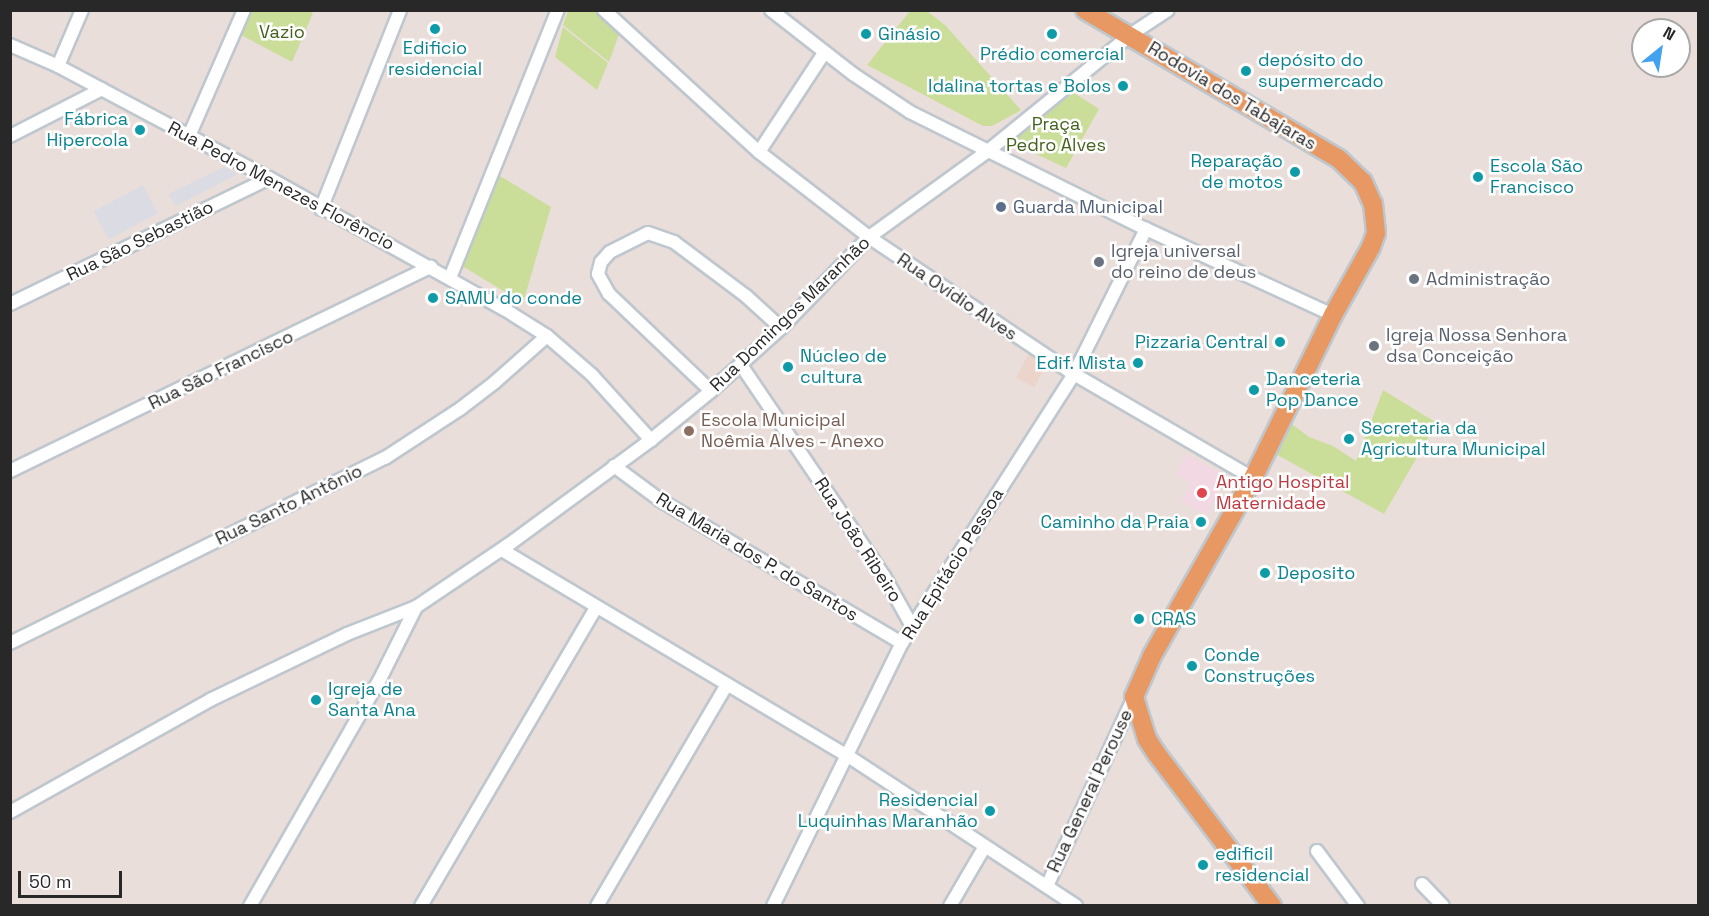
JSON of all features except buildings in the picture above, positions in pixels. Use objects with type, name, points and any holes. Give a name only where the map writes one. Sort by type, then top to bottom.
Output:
[{"type":"main road","name":"Rodovia dos Tabajaras","points":[[1085,10],[1339,159],[1353,171],[1370,194],[1376,219],[1374,240],[1333,315]]},
{"type":"main road","points":[[1272,906],[1156,753],[1148,739],[1134,697],[1152,656],[1253,478],[1333,315]]},
{"type":"street","points":[[58,66],[82,10]]},
{"type":"street","points":[[189,136],[244,10]]},
{"type":"street","points":[[321,209],[400,10]]},
{"type":"street","points":[[450,278],[558,10]]},
{"type":"street","name":"Rua Ovídio Alves","points":[[604,10],[759,152],[869,237],[1074,374],[1253,478]]},
{"type":"street","points":[[771,10],[824,53],[910,112],[1146,229],[1333,315]]},
{"type":"street","name":"Rua Domingos Maranhão","points":[[10,812],[210,700],[347,634],[416,607],[502,550],[651,440],[711,391],[780,328],[869,237],[988,151],[1130,35],[1168,10]]},
{"type":"street","name":"Rua Pedro Menezes Florêncio","points":[[10,45],[58,66],[269,178],[321,209],[450,278],[547,336],[613,396],[651,440]]},
{"type":"street","points":[[759,152],[824,53]]},
{"type":"street","points":[[10,136],[102,89]]},
{"type":"street","name":"Rua São Sebastião","points":[[10,304],[269,178]]},
{"type":"street","name":"Rua Epitácio Pessoa","points":[[773,906],[902,643],[1074,374],[1146,229]]},
{"type":"street","points":[[711,391],[609,294],[598,274],[601,262],[610,252],[648,233],[674,242],[746,296],[780,328]]},
{"type":"street","name":"Rua São Francisco","points":[[10,471],[430,267]]},
{"type":"street","name":"Rua Santo Antônio","points":[[10,643],[385,458],[460,409],[547,336]]},
{"type":"street","name":"Rua João Ribeiro","points":[[741,365],[884,576],[912,626]]},
{"type":"street","name":"Rua Maria dos P. do Santos","points":[[614,466],[655,496],[902,643]]},
{"type":"street","points":[[502,550],[848,756],[1076,906]]},
{"type":"street","points":[[250,906],[379,681],[416,607]]},
{"type":"street","points":[[421,906],[596,608]]},
{"type":"street","points":[[597,906],[727,684]]},
{"type":"street","name":"Rua General Perouse","points":[[1047,886],[1134,697]]},
{"type":"street","points":[[950,906],[985,846]]},
{"type":"street","points":[[1317,850],[1358,906]]},
{"type":"street","points":[[1422,884],[1443,906]]},
{"type":"shaded area","points":[[224,167],[238,174],[176,206],[168,194]]},
{"type":"shaded area","points":[[143,185],[158,213],[109,240],[94,211]]},
{"type":"shaded area","points":[[1029,353],[1048,363],[1034,388],[1016,378]]},
{"type":"shaded area","name":"Antigo Hospital Maternidade","points":[[1187,454],[1227,477],[1207,515],[1181,503],[1191,484],[1176,474]]},
{"type":"green space","name":"Vazio","points":[[309,10],[313,13],[292,62],[241,35],[252,11]]},
{"type":"green space","points":[[568,11],[601,11],[621,29],[609,62],[563,25]]},
{"type":"green space","points":[[910,11],[927,11],[945,25],[1021,110],[992,126],[983,126],[867,65]]},
{"type":"green space","points":[[563,27],[608,63],[597,90],[555,57]]},
{"type":"green space","name":"Praça Pedro Alves","points":[[1074,93],[1099,109],[1066,168],[1006,140]]},
{"type":"green space","points":[[500,176],[551,207],[523,303],[462,266]]},
{"type":"green space","points":[[1383,390],[1437,423],[1384,514],[1272,452],[1288,421],[1309,437],[1333,446],[1356,461]]},
{"type":"place","name":"Edificio residencial","points":[[435,29]]},
{"type":"place","name":"Ginásio","points":[[866,34]]},
{"type":"place","name":"Prédio comercial","points":[[1052,34]]},
{"type":"place","name":"depósito do supermercado","points":[[1246,71]]},
{"type":"place","name":"Idalina tortas e Bolos","points":[[1123,86]]},
{"type":"place","name":"Fábrica Hipercola","points":[[140,130]]},
{"type":"place","name":"Reparação de motos","points":[[1295,172]]},
{"type":"place","name":"Escola São Francisco","points":[[1478,177]]},
{"type":"place","name":"Guarda Municipal","points":[[1001,207]]},
{"type":"place","name":"Igreja universal do reino de deus","points":[[1099,262]]},
{"type":"place","name":"Administração","points":[[1414,279]]},
{"type":"place","name":"SAMU do conde","points":[[433,298]]},
{"type":"place","name":"Pizzaria Central","points":[[1280,342]]},
{"type":"place","name":"Igreja Nossa Senhora dsa Conceição","points":[[1374,346]]},
{"type":"place","name":"Edif. Mista","points":[[1138,363]]},
{"type":"place","name":"Núcleo de cultura","points":[[788,367]]},
{"type":"place","name":"Danceteria Pop Dance","points":[[1254,390]]},
{"type":"place","name":"Escola Municipal Noêmia Alves - Anexo","points":[[689,431]]},
{"type":"place","name":"Secretaria da Agricultura Municipal","points":[[1349,439]]},
{"type":"place","name":"Antigo Hospital Maternidade","points":[[1202,493]]},
{"type":"place","name":"Caminho da Praia","points":[[1201,522]]},
{"type":"place","name":"Deposito","points":[[1265,573]]},
{"type":"place","name":"CRAS","points":[[1139,619]]},
{"type":"place","name":"Conde Construções","points":[[1192,666]]},
{"type":"place","name":"Igreja de Santa Ana","points":[[316,700]]},
{"type":"place","name":"Residencial Luquinhas Maranhão","points":[[990,811]]},
{"type":"place","name":"edificil residencial","points":[[1203,865]]}]
